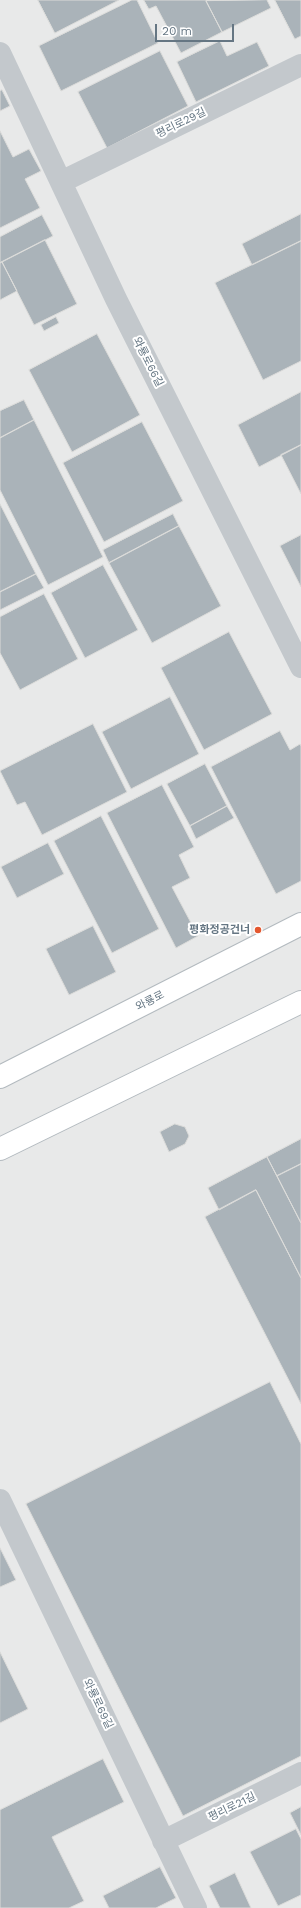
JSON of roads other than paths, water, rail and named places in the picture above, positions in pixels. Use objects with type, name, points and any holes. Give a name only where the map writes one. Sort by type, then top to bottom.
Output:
[{"type":"main road","name":"와룡로","points":[[0,1077],[301,924]]},
{"type":"main road","points":[[0,1149],[301,1002]]},
{"type":"street","name":"와룡로66길","points":[[0,53],[120,307],[301,667]]},
{"type":"street","name":"평리로29길","points":[[61,182],[301,65]]},
{"type":"street","name":"와룡로69길","points":[[0,1500],[196,1908]]},
{"type":"street","name":"평리로21길","points":[[163,1841],[301,1773]]},
{"type":"place","name":"평화정공건너","points":[[258,930]]}]
